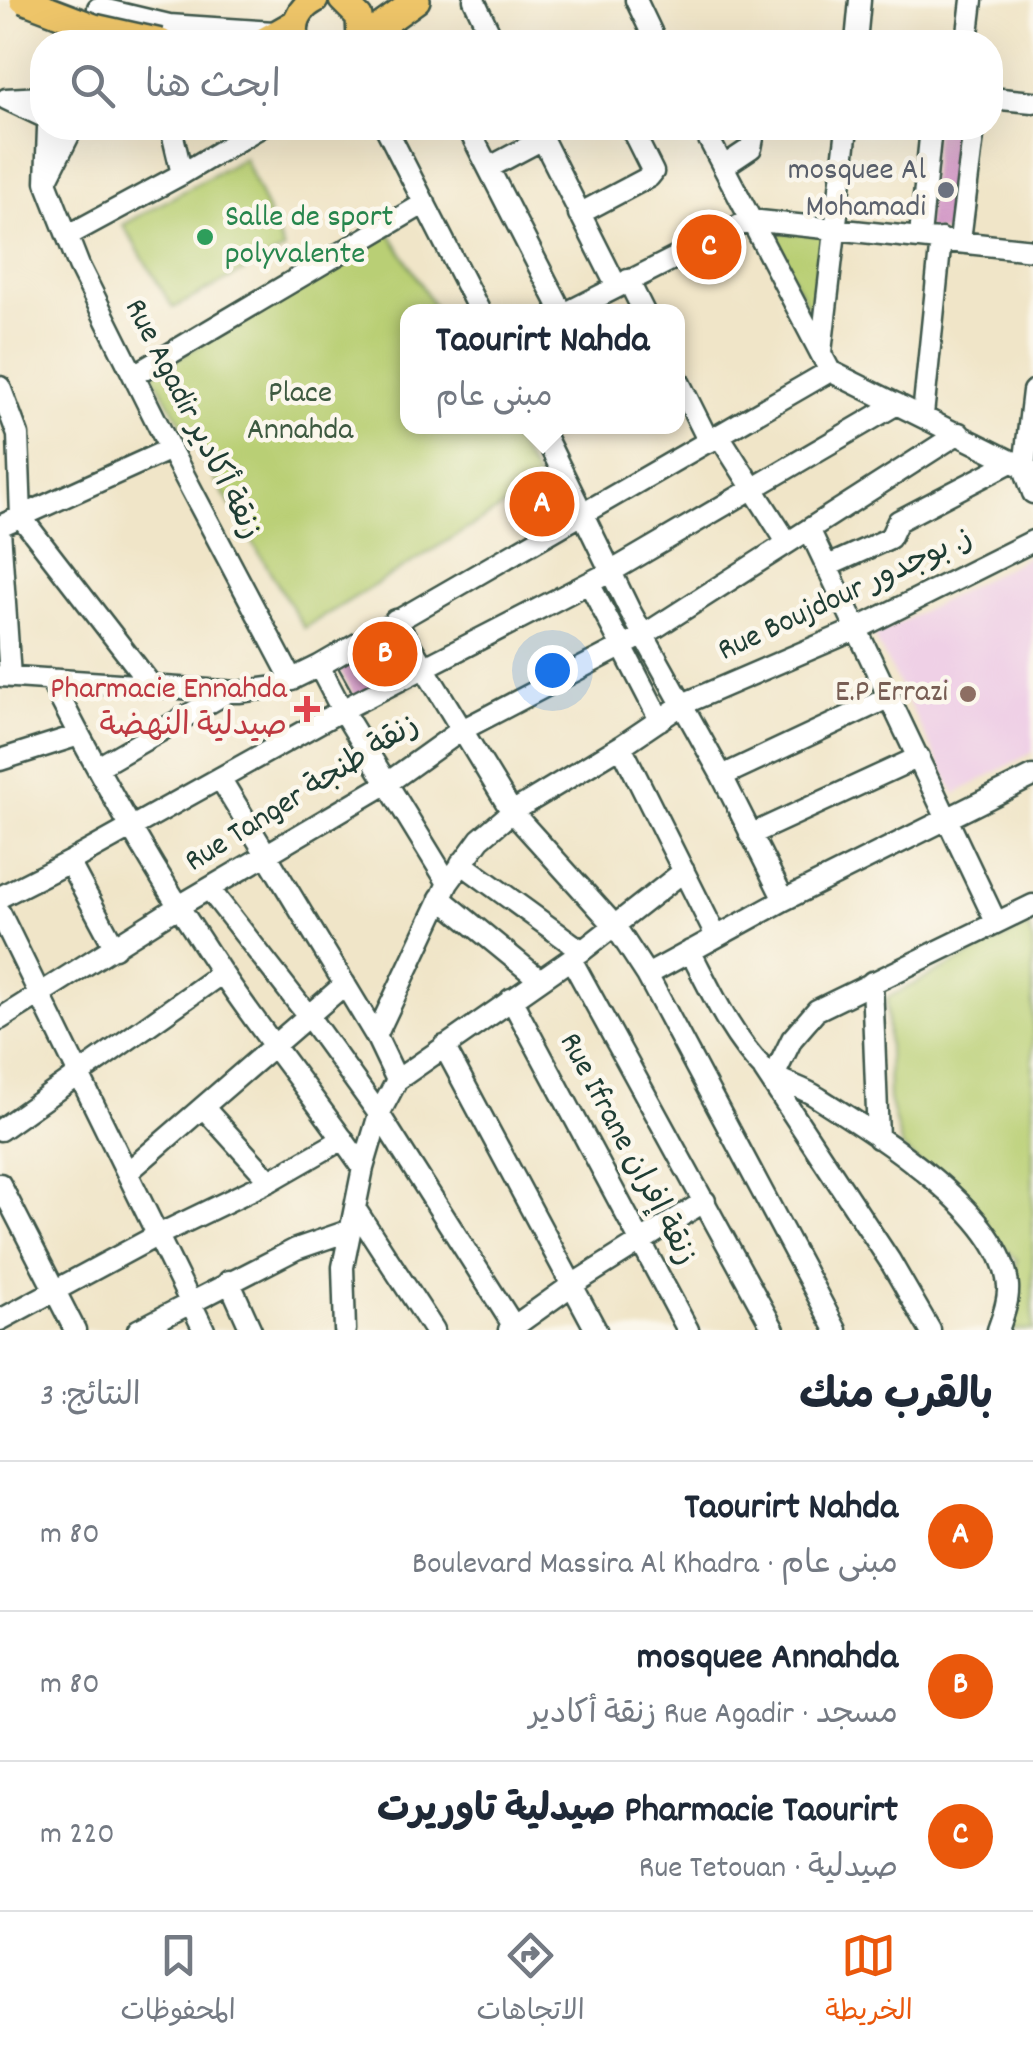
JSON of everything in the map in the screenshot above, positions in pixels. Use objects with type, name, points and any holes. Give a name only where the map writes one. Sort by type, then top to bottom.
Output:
[{"type":"main road","points":[[23,0],[107,30]]},
{"type":"main road","points":[[376,30],[417,0]]},
{"type":"main road","points":[[354,1],[361,30]]},
{"type":"street","points":[[474,0],[488,30]]},
{"type":"street","points":[[857,30],[860,0]]},
{"type":"street","points":[[968,30],[972,0]]},
{"type":"street","points":[[90,30],[100,4],[169,25],[293,21]]},
{"type":"street","points":[[3,100],[30,99]]},
{"type":"street","points":[[1003,99],[1033,102]]},
{"type":"street","points":[[3,100],[30,108]]},
{"type":"street","name":"Rue Agadir زنقة أكادير","points":[[59,140],[46,182],[67,236],[170,449],[292,680]]},
{"type":"street","points":[[174,140],[182,174]]},
{"type":"street","points":[[67,236],[239,140]]},
{"type":"street","points":[[392,140],[476,304]]},
{"type":"street","points":[[475,140],[561,304]]},
{"type":"street","points":[[490,166],[529,140]]},
{"type":"street","points":[[543,140],[579,214],[638,304]]},
{"type":"street","points":[[579,214],[653,172],[637,140]]},
{"type":"street","points":[[710,140],[826,361],[898,404],[1023,467]]},
{"type":"street","points":[[724,166],[751,148],[753,140]]},
{"type":"street","points":[[826,361],[834,229],[845,140]]},
{"type":"street","points":[[923,415],[940,238],[933,140]]},
{"type":"street","points":[[940,238],[970,140]]},
{"type":"street","points":[[134,375],[425,203]]},
{"type":"street","points":[[581,304],[750,220],[1033,250]]},
{"type":"street","points":[[170,449],[0,528],[5,676],[228,692],[255,691],[292,680],[714,440],[826,361]]},
{"type":"street","points":[[0,386],[18,435],[21,517],[152,684]]},
{"type":"street","points":[[1033,390],[1023,467],[1033,493]]},
{"type":"street","points":[[685,391],[714,440],[755,489],[788,542]]},
{"type":"street","points":[[0,896],[69,862],[342,710],[612,571],[898,404]]},
{"type":"street","name":"Rue Tanger زنقة طنجة","points":[[0,1019],[179,906],[386,784],[460,731],[644,635],[960,433]]},
{"type":"street","points":[[544,434],[644,635],[722,776],[784,900]]},
{"type":"street","points":[[828,566],[890,538],[898,521],[1023,467]]},
{"type":"street","points":[[809,529],[996,922]]},
{"type":"street","name":"Rue Boujdour ز. بوجدور","points":[[376,1036],[461,863],[480,838],[512,812],[683,704],[858,629],[1033,541]]},
{"type":"street","points":[[590,583],[660,720]]},
{"type":"street","points":[[395,620],[512,812],[615,926],[647,975],[836,1330]]},
{"type":"street","points":[[319,666],[444,891],[540,980]]},
{"type":"street","points":[[50,679],[129,827],[222,974],[363,1168]]},
{"type":"street","points":[[98,767],[228,692]]},
{"type":"street","points":[[722,776],[890,696]]},
{"type":"street","points":[[0,760],[79,735]]},
{"type":"street","points":[[621,746],[716,936]]},
{"type":"street","points":[[750,834],[918,757]]},
{"type":"street","points":[[647,975],[784,900],[1033,776]]},
{"type":"street","points":[[220,778],[376,1036],[397,1080]]},
{"type":"street","points":[[69,862],[115,948]]},
{"type":"street","points":[[461,863],[576,955],[774,1330]]},
{"type":"street","points":[[345,1330],[343,1268],[363,1168],[378,1114],[397,1080],[576,955],[684,871]]},
{"type":"street","points":[[210,890],[310,1016],[378,1114],[511,1328],[704,1201]]},
{"type":"street","points":[[769,1073],[806,1021],[834,999],[1033,906]]},
{"type":"street","points":[[0,913],[204,1330]]},
{"type":"street","points":[[690,952],[727,1020],[769,1073],[890,1260],[930,1330]]},
{"type":"street","points":[[0,1130],[222,974]]},
{"type":"street","points":[[872,982],[878,1138]]},
{"type":"street","points":[[128,1172],[345,984]]},
{"type":"street","name":"Rue Ifrane زنقة إفران","points":[[511,999],[688,1330]]},
{"type":"street","points":[[444,1046],[596,1330]]},
{"type":"street","points":[[769,1073],[812,1093],[926,1171],[958,1201],[994,1244],[1004,1265],[1009,1288],[998,1330]]},
{"type":"street","points":[[204,1108],[270,1181]]},
{"type":"street","points":[[0,1320],[158,1235],[270,1181],[343,1139]]},
{"type":"street","points":[[0,1184],[75,1330]]},
{"type":"street","points":[[138,1330],[354,1220]]},
{"type":"street","points":[[354,1220],[434,1330]]},
{"type":"street","points":[[228,1282],[251,1330]]},
{"type":"shaded area","name":"E.P Errazi","points":[[1033,554],[1033,752],[955,794],[874,636]]},
{"type":"green space","name":"Salle de sport polyvalente","points":[[244,158],[284,250],[173,308],[123,225]]},
{"type":"green space","name":"Place Annahda","points":[[388,230],[433,304],[400,304],[400,434],[510,434],[541,484],[304,628],[152,374]]},
{"type":"green space","points":[[768,231],[828,235],[820,315],[814,318]]},
{"type":"green space","points":[[1028,926],[1033,943],[1033,1330],[1008,1330],[1017,1260],[902,1147],[889,1099],[887,998]]},
{"type":"building","name":"mosquee Al Mohamadi","points":[[934,140],[966,140],[958,234],[926,230]]},
{"type":"building","points":[[397,627],[418,664],[356,699],[338,667]]},
{"type":"place","name":"mosquee Al Mohamadi","points":[[946,190]]},
{"type":"place","name":"Salle de sport polyvalente","points":[[205,237]]},
{"type":"place","name":"Pharmacie Taourirt صيدلية تاوريرت","points":[[709,247]]},
{"type":"place","name":"Taourirt Nahda","points":[[542,504]]},
{"type":"place","name":"mosquee Annahda","points":[[385,654]]},
{"type":"place","name":"E.P Errazi","points":[[968,694]]},
{"type":"place","name":"Pharmacie Ennahda صيدلية النهضة","points":[[307,709]]}]
